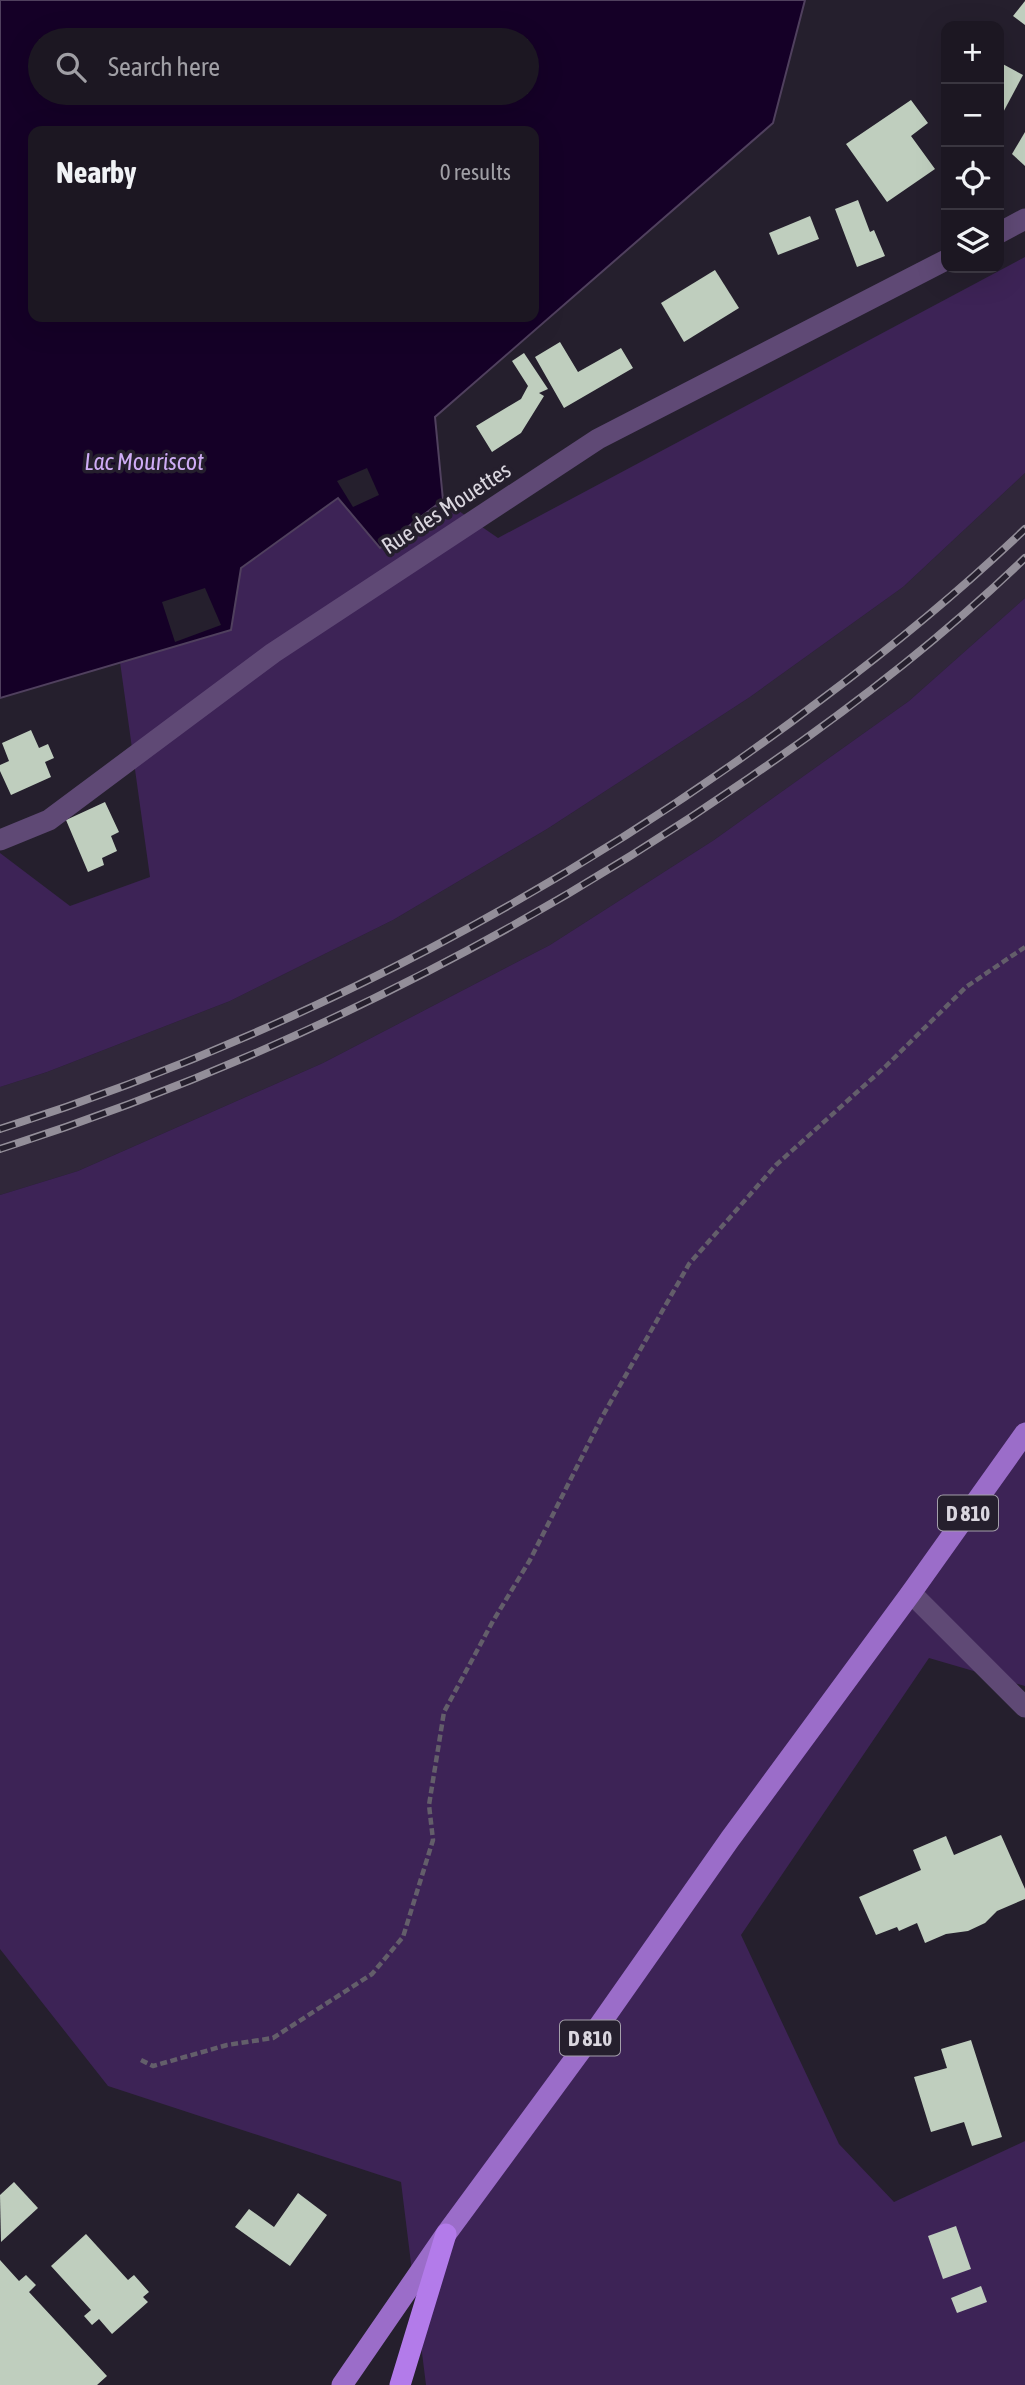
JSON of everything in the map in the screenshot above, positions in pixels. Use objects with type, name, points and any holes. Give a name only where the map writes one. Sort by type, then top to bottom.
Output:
[{"type":"highway","points":[[400,2385],[446,2234]]},
{"type":"main road","name":"D 810","points":[[342,2385],[446,2234],[1025,1433]]},
{"type":"street","points":[[1004,230],[1025,219]]},
{"type":"street","name":"Rue des Mouettes","points":[[0,840],[49,820],[273,653],[598,439],[941,263]]},
{"type":"street","points":[[911,1593],[1025,1707]]},
{"type":"path","points":[[142,2060],[153,2066],[215,2048],[273,2038],[372,1974],[403,1937],[433,1840],[429,1805],[444,1712],[493,1621],[530,1560],[603,1417],[689,1264],[776,1165],[885,1067],[966,987],[1025,947]]},
{"type":"shaded area","points":[[1025,257],[1025,473],[903,587],[750,697],[547,829],[393,920],[230,1001],[47,1072],[0,1087],[0,853],[70,906],[150,877],[120,662],[231,630],[241,568],[338,498],[380,547],[443,500],[498,538],[995,273],[1004,273],[1004,268]]},
{"type":"shaded area","points":[[1025,473],[1025,598],[909,701],[714,840],[550,945],[323,1063],[78,1171],[0,1195],[0,1087],[47,1072],[230,1001],[393,920],[547,829],[750,697],[903,587]]},
{"type":"shaded area","points":[[1025,598],[1025,1686],[929,1658],[741,1935],[839,2144],[894,2202],[1025,2141],[1025,2385],[426,2385],[401,2182],[108,2086],[0,1949],[0,1195],[78,1171],[323,1063],[550,945],[714,840],[909,701]]},
{"type":"water","name":"Lac Mouriscot","points":[[0,0],[805,0],[773,123],[435,417],[443,500],[380,548],[338,498],[241,568],[231,630],[0,698]]},
{"type":"pier","points":[[367,468],[379,495],[353,507],[337,481]]},
{"type":"pier","points":[[205,588],[221,625],[175,642],[162,602]]},
{"type":"building","points":[[1025,1],[1025,25],[1013,16]]},
{"type":"building","points":[[1004,65],[1023,75],[1004,111]]},
{"type":"building","points":[[911,100],[928,123],[911,136],[935,169],[887,202],[846,144]]},
{"type":"building","points":[[1025,132],[1025,166],[1012,154]]},
{"type":"building","points":[[858,200],[870,232],[874,230],[885,256],[857,267],[835,209]]},
{"type":"building","points":[[810,216],[819,239],[778,255],[769,233]]},
{"type":"building","points":[[715,270],[739,308],[684,342],[661,303]]},
{"type":"building","points":[[560,342],[578,372],[621,348],[633,368],[564,408],[535,357]]},
{"type":"building","points":[[524,353],[548,389],[539,393],[544,396],[521,433],[492,452],[476,426],[521,399],[528,386],[512,361]]},
{"type":"building","points":[[31,730],[39,748],[48,744],[54,758],[45,762],[51,777],[11,795],[0,771],[0,765],[9,761],[2,743]]},
{"type":"building","points":[[105,802],[119,832],[111,836],[117,851],[102,858],[104,865],[88,872],[66,820]]},
{"type":"building","points":[[1001,1835],[1025,1889],[1025,1899],[997,1911],[985,1923],[968,1931],[946,1934],[925,1943],[917,1923],[899,1931],[897,1927],[876,1935],[859,1897],[921,1870],[913,1850],[946,1836],[954,1855]]},
{"type":"building","points":[[971,2040],[1002,2137],[972,2146],[964,2122],[931,2132],[914,2077],[947,2068],[941,2049]]},
{"type":"building","points":[[14,2182],[38,2208],[1,2242],[0,2195]]},
{"type":"building","points":[[298,2193],[327,2215],[290,2266],[235,2227],[249,2209],[274,2227]]},
{"type":"building","points":[[956,2226],[971,2269],[943,2279],[928,2236]]},
{"type":"building","points":[[86,2234],[128,2280],[134,2275],[149,2292],[143,2297],[148,2302],[112,2334],[99,2319],[92,2325],[84,2316],[91,2310],[51,2266]]},
{"type":"building","points":[[0,2260],[19,2281],[26,2275],[36,2285],[29,2292],[107,2376],[97,2385],[0,2385]]},
{"type":"building","points":[[981,2286],[987,2302],[957,2313],[951,2298]]},
{"type":"railway","points":[[0,1129],[110,1091],[325,1001],[429,949],[532,892],[631,832],[822,699],[926,617],[1025,529]]},
{"type":"railway","points":[[0,1149],[197,1078],[293,1036],[481,943],[572,891],[662,836],[821,727],[926,646],[1025,558]]}]
